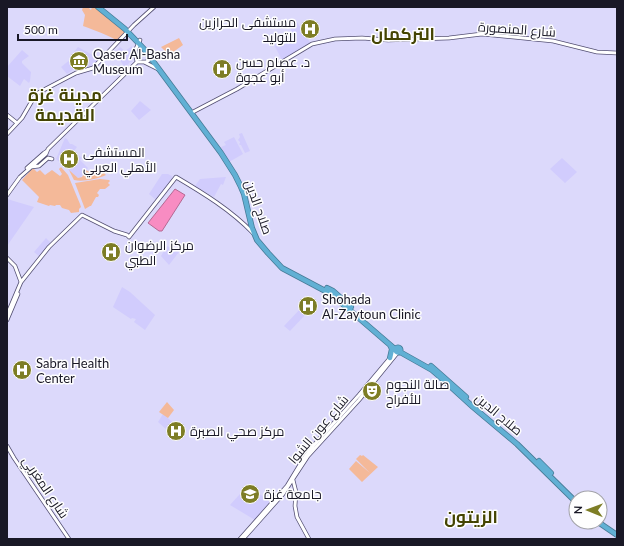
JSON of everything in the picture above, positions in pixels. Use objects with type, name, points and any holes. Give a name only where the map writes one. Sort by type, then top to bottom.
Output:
[{"type":"highway","name":"صلاح الدين","points":[[98,7],[129,31]]},
{"type":"highway","name":"صلاح الدين","points":[[102,7],[115,16],[139,41],[213,138],[238,175],[246,194],[251,221],[260,240],[280,264],[287,269],[333,291],[398,350],[439,372],[490,419],[532,454],[568,491]]},
{"type":"highway","name":"صلاح الدين","points":[[139,41],[158,69],[213,142],[235,175],[244,194],[255,236],[268,254],[282,268],[331,294],[390,345],[435,373],[517,444],[568,494]]},
{"type":"highway","points":[[390,345],[392,352],[390,358]]},
{"type":"highway","points":[[608,526],[617,532]]},
{"type":"highway","points":[[608,528],[617,535]]},
{"type":"main road","points":[[7,134],[22,118],[36,94],[76,73],[93,68],[154,7]]},
{"type":"main road","name":"شارع المنصورة","points":[[192,112],[238,88],[312,44],[335,39],[362,38],[388,40],[449,38],[482,34],[553,41],[597,52],[617,53]]},
{"type":"main road","points":[[137,62],[135,51],[139,41]]},
{"type":"main road","points":[[7,194],[20,177],[137,62],[144,62],[151,59]]},
{"type":"main road","points":[[144,62],[158,69]]},
{"type":"main road","points":[[7,115],[17,123]]},
{"type":"main road","points":[[7,194],[21,174],[47,151]]},
{"type":"main road","points":[[31,167],[38,167],[47,158],[52,159]]},
{"type":"main road","points":[[82,216],[114,231],[127,235],[128,237],[176,177],[210,198],[242,221],[255,236]]},
{"type":"main road","points":[[7,315],[21,282],[49,247],[82,216]]},
{"type":"main road","points":[[7,320],[14,306],[21,285],[51,248],[82,216]]},
{"type":"main road","points":[[242,221],[251,221]]},
{"type":"main road","points":[[7,258],[15,266],[21,282]]},
{"type":"main road","name":"شارع عون الشوا","points":[[240,539],[293,478],[304,458],[313,446],[398,350]]},
{"type":"main road","name":"شارع عون الشوا","points":[[243,539],[274,505],[308,456],[359,400],[398,350]]},
{"type":"main road","name":"شارع المغربي","points":[[7,448],[20,471],[68,539]]},
{"type":"main road","points":[[293,478],[296,492],[295,506],[297,517],[309,539]]},
{"type":"shaded area","points":[[83,7],[88,7],[91,10],[92,7],[96,7],[126,32],[118,41],[83,26],[85,15],[82,10]]},
{"type":"shaded area","points":[[297,22],[311,44],[282,60],[273,43],[292,33],[290,26]]},
{"type":"shaded area","points":[[179,38],[183,45],[169,55],[161,47]]},
{"type":"shaded area","points":[[132,46],[133,52],[130,53],[132,62],[130,62],[125,68],[118,57],[114,57],[114,53],[120,47],[125,51]]},
{"type":"shaded area","points":[[78,47],[100,59],[90,68],[82,61],[78,60],[75,65],[77,66],[67,74],[61,67],[71,59],[69,58]]},
{"type":"shaded area","points":[[22,50],[29,56],[22,61],[22,63],[31,72],[29,83],[24,79],[20,86],[7,76],[7,67]]},
{"type":"shaded area","points":[[140,101],[151,110],[139,120],[131,111]]},
{"type":"shaded area","points":[[242,133],[250,151],[245,153],[238,140],[240,137],[239,134]]},
{"type":"shaded area","points":[[234,137],[243,154],[229,162],[221,147],[226,145],[224,142]]},
{"type":"shaded area","name":"المستشفى الأهلي العربي","points":[[65,138],[70,144],[77,147],[74,151],[82,158],[80,160],[88,168],[81,177],[78,178],[56,159]]},
{"type":"shaded area","points":[[562,158],[577,172],[565,183],[550,169]]},
{"type":"shaded area","points":[[61,167],[68,175],[80,204],[81,207],[79,212],[71,213],[69,210],[62,208],[60,205],[49,206],[37,202],[39,197],[22,180],[32,169],[37,172],[40,170],[45,175],[52,170],[60,176],[62,174],[59,169]]},
{"type":"shaded area","points":[[99,168],[106,175],[94,179],[78,181],[74,180],[69,170],[78,178],[82,177],[86,170],[93,174]]},
{"type":"shaded area","points":[[162,174],[172,176],[172,179],[156,200],[149,194]]},
{"type":"shaded area","points":[[226,177],[223,185],[221,184],[214,197],[195,186],[200,179]]},
{"type":"shaded area","points":[[100,179],[109,180],[110,181],[108,183],[110,185],[105,189],[100,189],[97,193],[99,195],[98,197],[96,197],[91,206],[85,209],[75,183]]},
{"type":"shaded area","points":[[175,189],[185,195],[162,231],[159,231],[148,223]]},
{"type":"shaded area","points":[[7,199],[34,207],[7,246],[7,226],[9,224],[7,223]]},
{"type":"shaded area","points":[[46,238],[51,243],[40,257],[34,252]]},
{"type":"shaded area","points":[[167,246],[179,252],[169,265],[161,256]]},
{"type":"shaded area","points":[[122,287],[130,292],[155,315],[145,330],[134,322],[136,319],[131,319],[113,307]]},
{"type":"shaded area","points":[[302,307],[307,313],[290,331],[284,326]]},
{"type":"shaded area","points":[[167,402],[174,410],[168,418],[159,412]]},
{"type":"shaded area","points":[[163,414],[183,431],[177,439],[158,422]]},
{"type":"shaded area","points":[[360,455],[363,455],[378,467],[362,482],[349,469],[356,461],[370,473],[356,459]]},
{"type":"shaded area","name":"جامعة غزة","points":[[248,485],[271,503],[255,520],[230,505]]},
{"type":"place","name":"مستشفى الحرازين للتوليد","points":[[310,29]]},
{"type":"place","name":"Qaser Al-Basha Museum","points":[[79,61]]},
{"type":"place","name":"د. عصام حسن أبو عجوة","points":[[222,69]]},
{"type":"place","name":"المستشفى الأهلي العربي","points":[[69,159]]},
{"type":"place","name":"مركز الرضوان الطبي","points":[[111,252]]},
{"type":"place","name":"Shohada Al-Zaytoun Clinic","points":[[308,306]]},
{"type":"place","name":"Sabra Health Center","points":[[22,370]]},
{"type":"place","name":"صالة النجوم للأفراح","points":[[372,391]]},
{"type":"place","name":"مركز صحي الصبرة","points":[[176,431]]},
{"type":"place","name":"جامعة غزة","points":[[250,494]]},
{"type":"district","name":"التركمان","points":[[403,34]]},
{"type":"district","name":"مدينة غزة القديمة","points":[[65,105]]},
{"type":"district","name":"الزيتون","points":[[471,517]]}]
